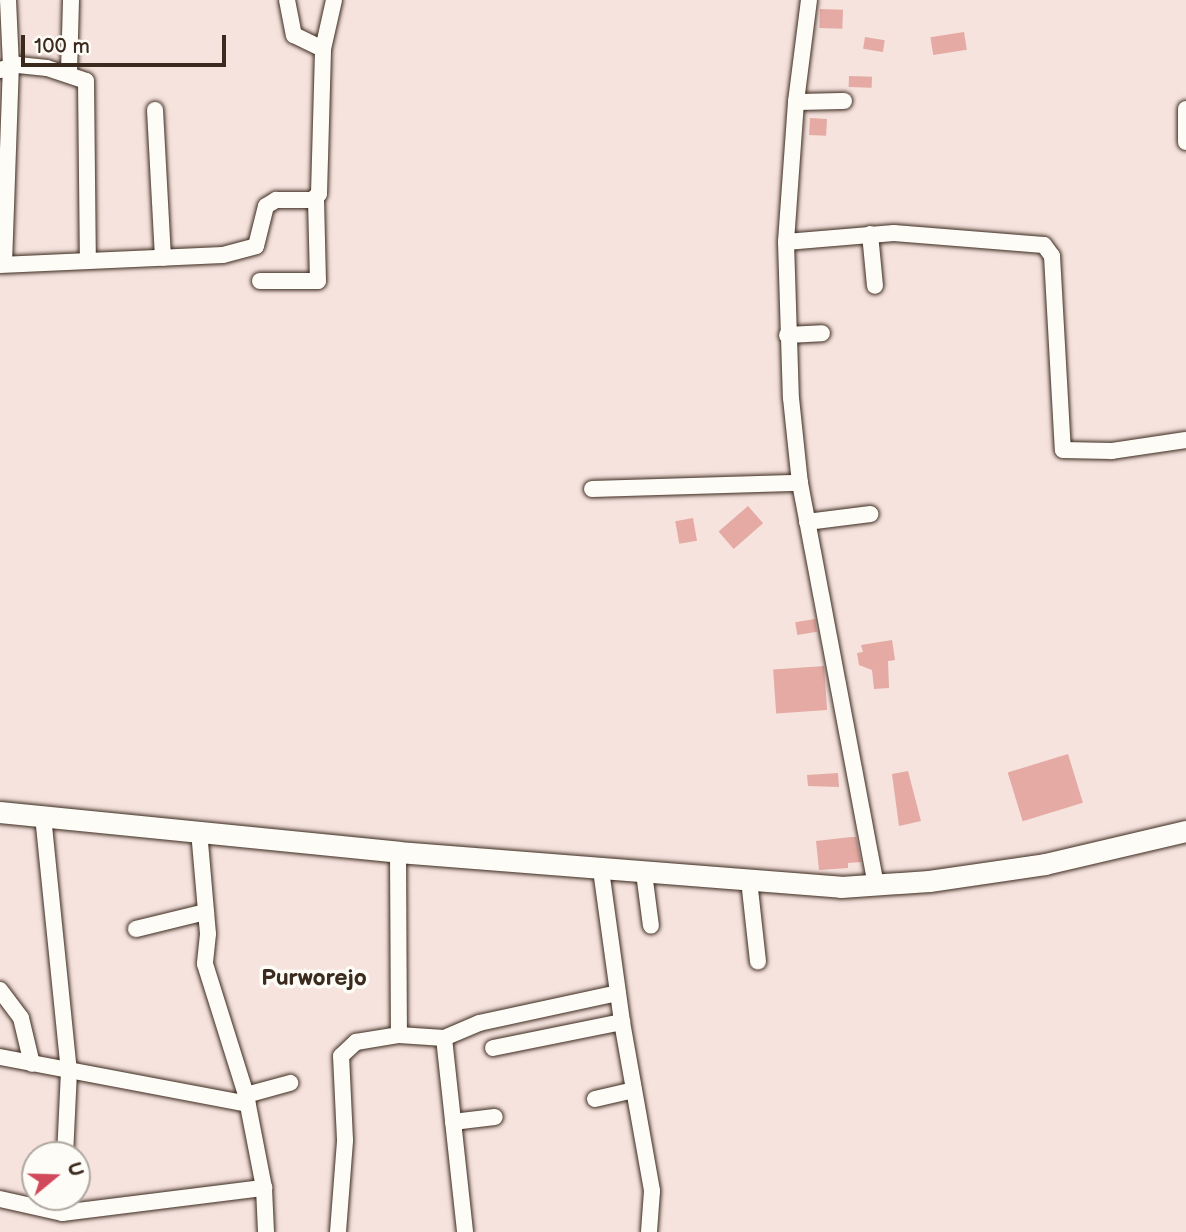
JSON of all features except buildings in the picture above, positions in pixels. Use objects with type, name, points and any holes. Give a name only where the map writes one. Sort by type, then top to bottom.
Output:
[{"type":"main road","points":[[0,812],[601,870],[876,887],[1082,858],[1186,831]]},
{"type":"street","points":[[8,0],[2,265],[88,259],[163,258],[249,250],[257,244],[266,206],[276,200],[316,198]]},
{"type":"street","points":[[69,72],[71,0]]},
{"type":"street","points":[[287,0],[294,35],[323,49]]},
{"type":"street","points":[[260,281],[318,281],[316,198],[320,184],[323,49],[334,0]]},
{"type":"street","points":[[809,0],[796,102],[786,242],[787,335],[800,483],[876,887]]},
{"type":"street","points":[[5,68],[69,72],[83,78],[88,88],[88,259]]},
{"type":"street","points":[[796,102],[844,101]]},
{"type":"street","points":[[1186,109],[1186,142]]},
{"type":"street","points":[[155,110],[163,258]]},
{"type":"street","points":[[786,242],[870,234],[1046,246],[1052,256],[1063,450],[1112,451],[1186,440]]},
{"type":"street","points":[[870,234],[875,286]]},
{"type":"street","points":[[787,335],[822,333]]},
{"type":"street","points":[[592,489],[800,483]]},
{"type":"street","points":[[807,522],[870,514]]},
{"type":"street","points":[[43,816],[69,1071],[66,1141]]},
{"type":"street","points":[[198,831],[206,912],[205,964],[247,1100],[264,1188],[266,1232]]},
{"type":"street","points":[[398,852],[399,1035]]},
{"type":"street","points":[[601,870],[622,1022],[652,1191],[649,1232]]},
{"type":"street","points":[[644,873],[651,926]]},
{"type":"street","points":[[748,880],[758,962]]},
{"type":"street","points":[[136,929],[206,912]]},
{"type":"street","points":[[0,990],[21,1018],[32,1064]]},
{"type":"street","points":[[338,1232],[345,1140],[341,1056],[356,1042],[399,1035],[444,1038],[480,1023],[618,993]]},
{"type":"street","points":[[493,1048],[622,1022]]},
{"type":"street","points":[[444,1038],[464,1232]]},
{"type":"street","points":[[0,1058],[247,1100],[290,1083]]},
{"type":"street","points":[[595,1098],[634,1090]]},
{"type":"street","points":[[453,1122],[495,1117]]},
{"type":"street","points":[[91,1203],[264,1188]]},
{"type":"street","points":[[0,1199],[21,1201]]},
{"type":"district","name":"Purworejo","points":[[314,978]]}]
